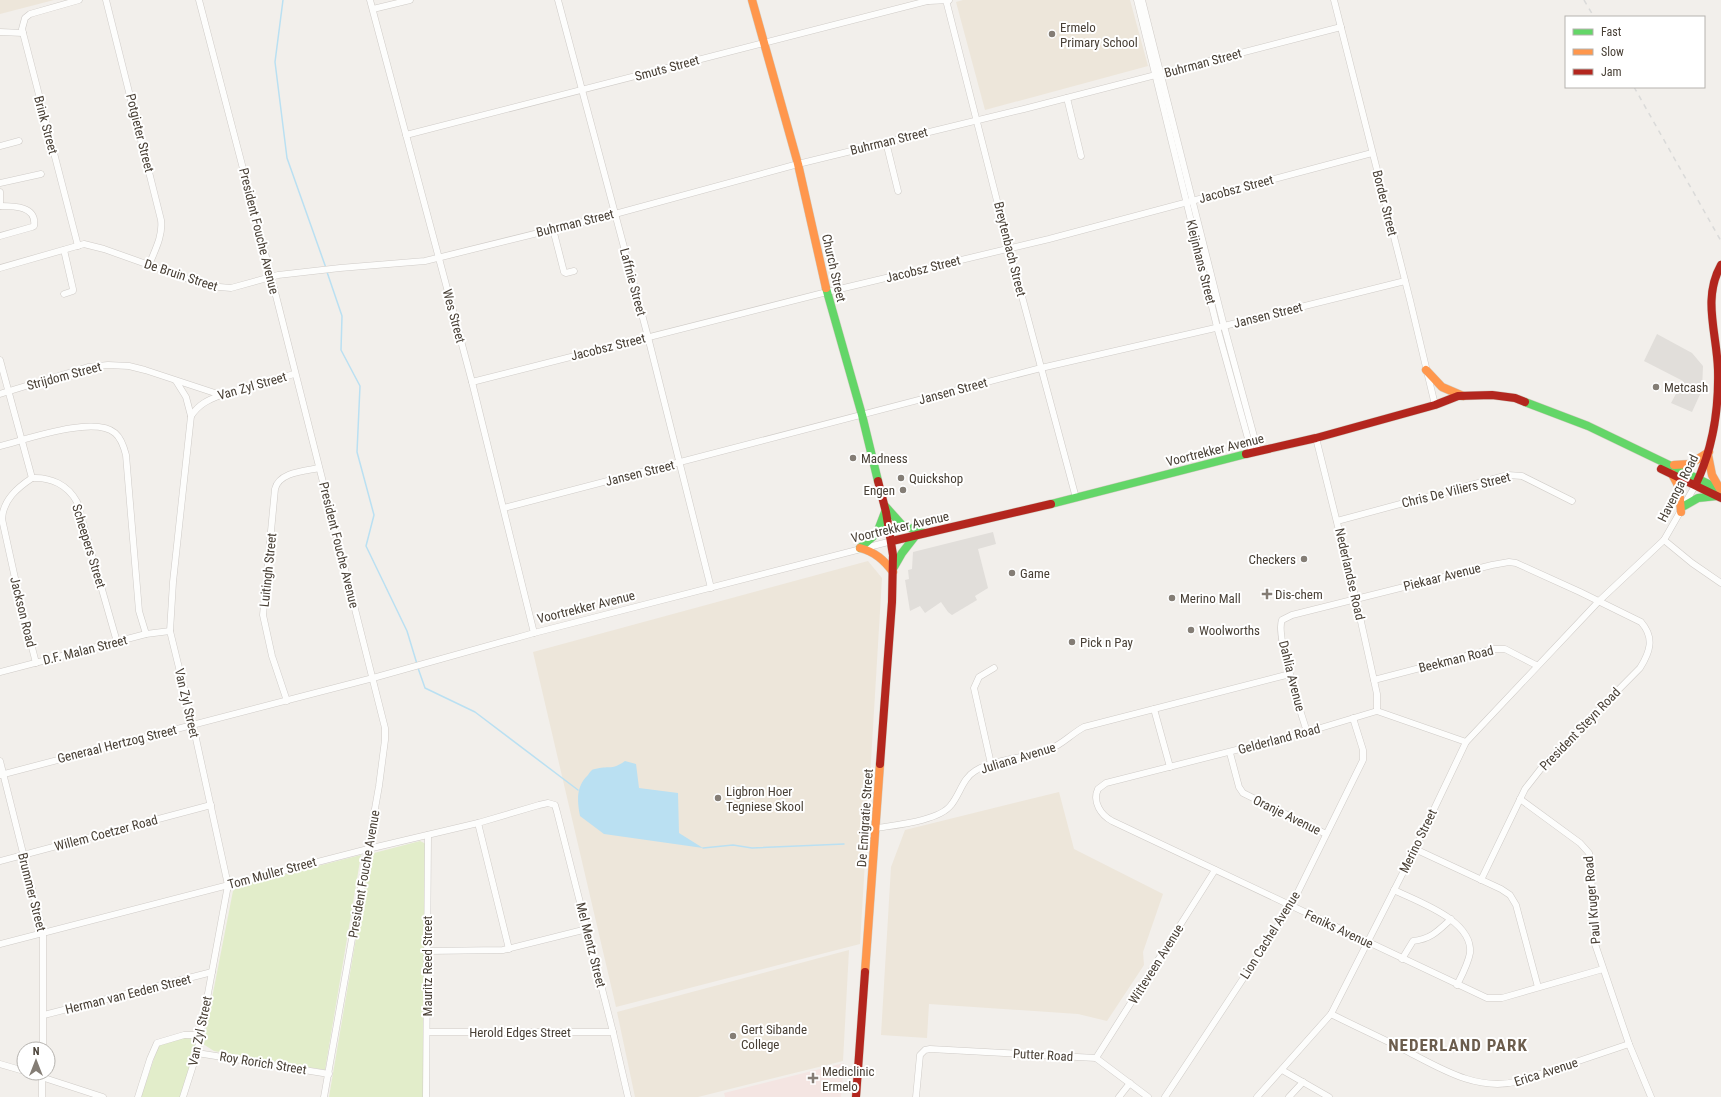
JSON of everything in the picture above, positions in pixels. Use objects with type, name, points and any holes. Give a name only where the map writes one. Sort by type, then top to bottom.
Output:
[{"type":"main road","name":"Church Street","points":[[752,0],[798,164],[827,292],[862,415],[892,541]]},
{"type":"main road","name":"Havenga Road","points":[[1697,482],[1709,453],[1715,432],[1717,353],[1710,288],[1713,278],[1721,265]]},
{"type":"main road","points":[[1426,370],[1442,387],[1462,396],[1492,395],[1515,398],[1588,426],[1670,465],[1697,482],[1720,493]]},
{"type":"main road","name":"Voortrekker Avenue","points":[[892,541],[1076,498],[1255,452],[1316,438],[1435,406],[1462,396]]},
{"type":"main road","points":[[1575,422],[1590,434],[1672,474],[1697,482]]},
{"type":"main road","points":[[1670,465],[1690,464],[1709,453],[1712,475],[1720,493]]},
{"type":"main road","points":[[1672,474],[1679,487],[1683,509],[1698,498],[1720,493]]},
{"type":"main road","points":[[860,548],[877,534],[885,508],[902,525],[925,533]]},
{"type":"main road","points":[[860,548],[869,550],[879,555],[893,570],[902,553],[916,535]]},
{"type":"main road","name":"De Emigratie Street","points":[[856,1097],[893,570],[892,541]]},
{"type":"street","points":[[0,32],[23,33],[22,26],[25,18],[37,12],[79,0]]},
{"type":"street","name":"Potgieter Street","points":[[106,0],[161,220],[161,234],[149,265]]},
{"type":"street","name":"President Fouche Avenue","points":[[199,0],[271,276],[294,374],[385,728],[385,740],[379,786],[324,1097]]},
{"type":"street","name":"Wes Street","points":[[370,0],[472,382],[534,633]]},
{"type":"street","points":[[373,9],[410,0]]},
{"type":"street","name":"Laffnie Street","points":[[558,0],[681,463],[711,588]]},
{"type":"street","name":"Smuts Street","points":[[406,135],[930,1],[947,0]]},
{"type":"street","name":"Breytenbach Street","points":[[947,0],[1040,368],[1076,498]]},
{"type":"street","name":"Kleijnhans Street","points":[[1136,0],[1159,75]]},
{"type":"street","name":"Kleijnhans Street","points":[[1142,0],[1190,201],[1224,326],[1255,452]]},
{"type":"street","name":"Border Street","points":[[1334,0],[1405,280],[1435,406]]},
{"type":"street","name":"Buhrman Street","points":[[438,257],[615,214],[798,164],[1159,75],[1341,27]]},
{"type":"street","name":"Brink Street","points":[[23,33],[78,246]]},
{"type":"street","points":[[1067,98],[1081,156]]},
{"type":"street","points":[[0,146],[19,141]]},
{"type":"street","points":[[886,142],[898,191]]},
{"type":"street","name":"Jacobsz Street","points":[[472,382],[827,292],[1009,248],[1372,153]]},
{"type":"street","points":[[0,183],[40,174]]},
{"type":"street","points":[[0,192],[0,206],[22,208],[33,215],[35,221],[34,226],[32,227],[0,236]]},
{"type":"street","name":"Kleijnhans Street","points":[[1190,201],[1217,327],[1255,452]]},
{"type":"street","points":[[553,229],[564,272],[574,271]]},
{"type":"street","name":"De Bruin Street","points":[[0,268],[84,244],[96,246],[208,286],[225,288],[255,282],[271,276],[319,270],[425,261],[438,257]]},
{"type":"street","points":[[64,250],[73,289],[73,291],[64,294]]},
{"type":"street","name":"Jansen Street","points":[[504,508],[1040,368],[1224,326],[1405,280]]},
{"type":"street","points":[[0,360],[10,392],[32,478]]},
{"type":"street","name":"Strijdom Street","points":[[0,394],[98,365],[129,366],[221,394]]},
{"type":"street","name":"Van Zyl Street","points":[[183,1097],[201,1035],[228,885],[193,725],[170,631],[173,582],[191,416],[203,402],[221,394],[294,374]]},
{"type":"street","points":[[176,381],[186,397],[191,416]]},
{"type":"street","points":[[0,446],[65,429],[81,427],[103,428],[115,433],[119,438],[126,455],[139,611],[146,634]]},
{"type":"street","name":"Nederlandse Road","points":[[1316,438],[1356,599],[1374,680],[1377,697],[1377,711]]},
{"type":"street","name":"Luitingh Street","points":[[286,701],[272,656],[263,615],[275,489],[278,482],[284,477],[319,468]]},
{"type":"street","name":"Chris De Viliers Street","points":[[1337,520],[1512,474],[1525,477],[1572,500]]},
{"type":"street","name":"Scheepers Street","points":[[32,478],[52,480],[61,484],[71,492],[77,502],[117,642]]},
{"type":"street","name":"Jackson Road","points":[[32,478],[19,487],[8,499],[3,509],[2,519],[20,601],[36,663]]},
{"type":"street","name":"Havenga Road","points":[[1599,601],[1664,540],[1697,482]]},
{"type":"street","points":[[1664,540],[1692,563],[1721,583]]},
{"type":"street","name":"Voortrekker Avenue","points":[[373,678],[534,633],[892,541]]},
{"type":"street","name":"Piekaar Avenue","points":[[1282,620],[1292,615],[1509,562],[1516,563],[1599,601]]},
{"type":"street","name":"Merino Street","points":[[1258,1097],[1331,1014],[1368,943],[1466,742],[1536,666],[1599,601]]},
{"type":"street","name":"President Steyn Road","points":[[1481,880],[1529,783],[1543,766],[1640,668],[1649,653],[1650,640],[1646,628],[1641,622],[1599,601]]},
{"type":"street","name":"Dahlia Avenue","points":[[1282,620],[1280,629],[1290,674],[1307,732]]},
{"type":"street","name":"D.F. Malan Street","points":[[0,672],[146,634],[170,631]]},
{"type":"street","name":"Beekman Road","points":[[1374,680],[1493,648],[1505,649],[1536,666]]},
{"type":"street","points":[[991,764],[974,688],[979,677],[994,668]]},
{"type":"street","name":"Juliana Avenue","points":[[876,828],[911,822],[942,813],[951,806],[969,776],[980,768],[1050,750],[1062,744],[1080,730],[1090,725],[1290,674]]},
{"type":"street","name":"Generaal Hertzog Street","points":[[2,774],[373,678]]},
{"type":"street","points":[[1154,709],[1170,768]]},
{"type":"street","points":[[1377,711],[1466,742]]},
{"type":"street","name":"Gelderland Road","points":[[1096,796],[1098,789],[1106,783],[1230,753],[1377,711]]},
{"type":"street","name":"Lion Cachel Avenue","points":[[1165,1097],[1291,906],[1364,757],[1353,718]]},
{"type":"street","name":"Oranje Avenue","points":[[1230,753],[1238,787],[1243,793],[1326,834]]},
{"type":"street","name":"Brummer Street","points":[[0,761],[2,774],[43,933],[43,1041]]},
{"type":"street","name":"Feniks Avenue","points":[[1096,796],[1099,810],[1109,820],[1457,985],[1491,999],[1502,998],[1603,969]]},
{"type":"street","name":"Paul Kruger Road","points":[[1520,799],[1580,843],[1589,853],[1591,868],[1593,936],[1629,1044],[1651,1097]]},
{"type":"street","name":"Mel Mentz Street","points":[[544,804],[552,803],[556,807],[628,1097]]},
{"type":"street","name":"Tom Muller Street","points":[[0,944],[368,848],[478,823],[544,804]]},
{"type":"street","name":"Willem Coetzer Road","points":[[0,861],[211,805]]},
{"type":"street","points":[[478,823],[509,949]]},
{"type":"street","name":"Mauritz Reed Street","points":[[426,1097],[428,835]]},
{"type":"street","points":[[1414,849],[1507,892],[1514,901],[1538,987]]},
{"type":"street","name":"Witteveen Avenue","points":[[1096,1058],[1216,870]]},
{"type":"street","points":[[1394,890],[1451,919],[1458,925],[1470,948],[1468,960],[1457,985]]},
{"type":"street","points":[[1402,959],[1413,941],[1432,936],[1451,919]]},
{"type":"street","points":[[427,951],[509,949],[586,929]]},
{"type":"street","name":"Herman van Eeden Street","points":[[44,1015],[212,972]]},
{"type":"street","name":"Erica Avenue","points":[[1331,1014],[1458,1076],[1496,1085],[1510,1084],[1629,1044]]},
{"type":"street","name":"Herold Edges Street","points":[[426,1032],[613,1032]]},
{"type":"street","points":[[138,1097],[150,1059],[158,1043],[184,1035],[201,1035]]},
{"type":"street","name":"Putter Road","points":[[916,1097],[919,1058],[921,1052],[925,1050],[1096,1058]]},
{"type":"street","name":"Roy Rorich Street","points":[[197,1053],[328,1074]]},
{"type":"street","points":[[1096,1058],[1148,1097]]},
{"type":"street","points":[[0,1064],[16,1069]]},
{"type":"street","points":[[1282,1070],[1330,1097]]},
{"type":"street","points":[[56,1080],[104,1097]]},
{"type":"street","points":[[42,1081],[42,1097]]},
{"type":"street","points":[[1289,1097],[1303,1082]]},
{"type":"street","points":[[1119,1097],[1130,1083]]},
{"type":"shaded area","points":[[0,0],[54,0],[0,14]]},
{"type":"shaded area","name":"Ermelo Primary School","points":[[963,0],[1130,0],[1148,66],[985,110],[956,2]]},
{"type":"shaded area","points":[[1657,334],[1692,353],[1703,366],[1702,390],[1692,412],[1671,403],[1683,381],[1644,361]]},
{"type":"shaded area","points":[[993,532],[996,544],[978,549],[988,588],[975,596],[977,600],[952,615],[941,602],[925,613],[920,606],[910,611],[905,580],[909,579],[908,570],[912,569],[913,552]]},
{"type":"shaded area","name":"Ligbron Hoer Tegniese Skool","points":[[868,561],[882,578],[860,944],[616,1007],[533,652]]},
{"type":"shaded area","points":[[1059,792],[1074,849],[1163,894],[1143,952],[1144,965],[1107,1021],[1078,1014],[929,1004],[927,1038],[881,1035],[891,867],[905,830]]},
{"type":"shaded area","name":"Gert Sibande College","points":[[849,950],[843,1061],[698,1097],[635,1097],[617,1012]]},
{"type":"shaded area","name":"Mediclinic Ermelo","points":[[844,1063],[841,1097],[725,1097],[724,1093]]},
{"type":"green space","points":[[420,841],[426,844],[423,1097],[329,1097],[370,856],[374,853]]},
{"type":"green space","points":[[361,855],[325,1070],[214,1051],[203,1044],[233,891],[239,886]]},
{"type":"green space","points":[[184,1038],[194,1039],[197,1042],[195,1054],[181,1097],[141,1097],[158,1047],[162,1043]]},
{"type":"water","points":[[625,761],[636,764],[639,788],[678,793],[679,833],[703,848],[604,834],[580,816],[578,794],[584,779],[593,770],[613,767]]},
{"type":"waterway","points":[[283,0],[275,62],[287,158],[326,268]]},
{"type":"waterway","points":[[327,272],[342,316],[341,350],[360,386],[357,452],[374,515],[366,546],[407,631],[417,664]]},
{"type":"waterway","points":[[418,668],[425,688],[475,712],[578,790]]},
{"type":"waterway","points":[[703,848],[733,845],[752,848],[844,844]]},
{"type":"railway","points":[[1584,0],[1593,16]]},
{"type":"railway","points":[[1635,88],[1721,241]]},
{"type":"traffic: fast","points":[[826,288],[862,415],[878,481]]},
{"type":"traffic: fast","points":[[1525,402],[1588,426],[1721,490]]},
{"type":"traffic: fast","points":[[1051,504],[1246,454]]},
{"type":"traffic: fast","points":[[1684,506],[1698,498],[1717,496]]},
{"type":"traffic: fast","points":[[885,506],[902,525],[924,533]]},
{"type":"traffic: fast","points":[[860,548],[877,533],[885,512]]},
{"type":"traffic: fast","points":[[894,567],[902,553],[916,535]]},
{"type":"traffic: slow","points":[[752,0],[798,164],[826,288]]},
{"type":"traffic: slow","points":[[1426,370],[1442,387],[1463,396]]},
{"type":"traffic: slow","points":[[1674,465],[1690,464],[1709,452]]},
{"type":"traffic: slow","points":[[1708,455],[1712,475],[1720,489]]},
{"type":"traffic: slow","points":[[1672,474],[1679,487],[1681,512]]},
{"type":"traffic: slow","points":[[860,548],[879,557],[893,572]]},
{"type":"traffic: slow","points":[[865,972],[880,764]]},
{"type":"traffic: jam","points":[[1696,484],[1707,457],[1716,414],[1718,370],[1711,303],[1715,278],[1721,265]]},
{"type":"traffic: jam","points":[[1246,454],[1316,438],[1435,405],[1458,396],[1492,395],[1515,398],[1525,402]]},
{"type":"traffic: jam","points":[[1661,469],[1721,498]]},
{"type":"traffic: jam","points":[[878,481],[886,512],[893,555],[892,602],[880,764]]},
{"type":"traffic: jam","points":[[892,541],[1051,504]]},
{"type":"traffic: jam","points":[[856,1097],[865,972]]},
{"type":"place","name":"Ermelo Primary School","points":[[1052,34]]},
{"type":"place","name":"Metcash","points":[[1656,387]]},
{"type":"place","name":"Madness","points":[[853,458]]},
{"type":"place","name":"Quickshop","points":[[901,478]]},
{"type":"place","name":"Engen","points":[[903,490]]},
{"type":"place","name":"Checkers","points":[[1304,559]]},
{"type":"place","name":"Game","points":[[1012,573]]},
{"type":"place","name":"Dis-chem","points":[[1267,594]]},
{"type":"place","name":"Merino Mall","points":[[1172,598]]},
{"type":"place","name":"Woolworths","points":[[1191,630]]},
{"type":"place","name":"Pick n Pay","points":[[1072,642]]},
{"type":"place","name":"Ligbron Hoer Tegniese Skool","points":[[718,798]]},
{"type":"place","name":"Gert Sibande College","points":[[733,1036]]},
{"type":"place","name":"Mediclinic Ermelo","points":[[813,1078]]},
{"type":"district","name":"NEDERLAND PARK","points":[[1458,1045]]}]
